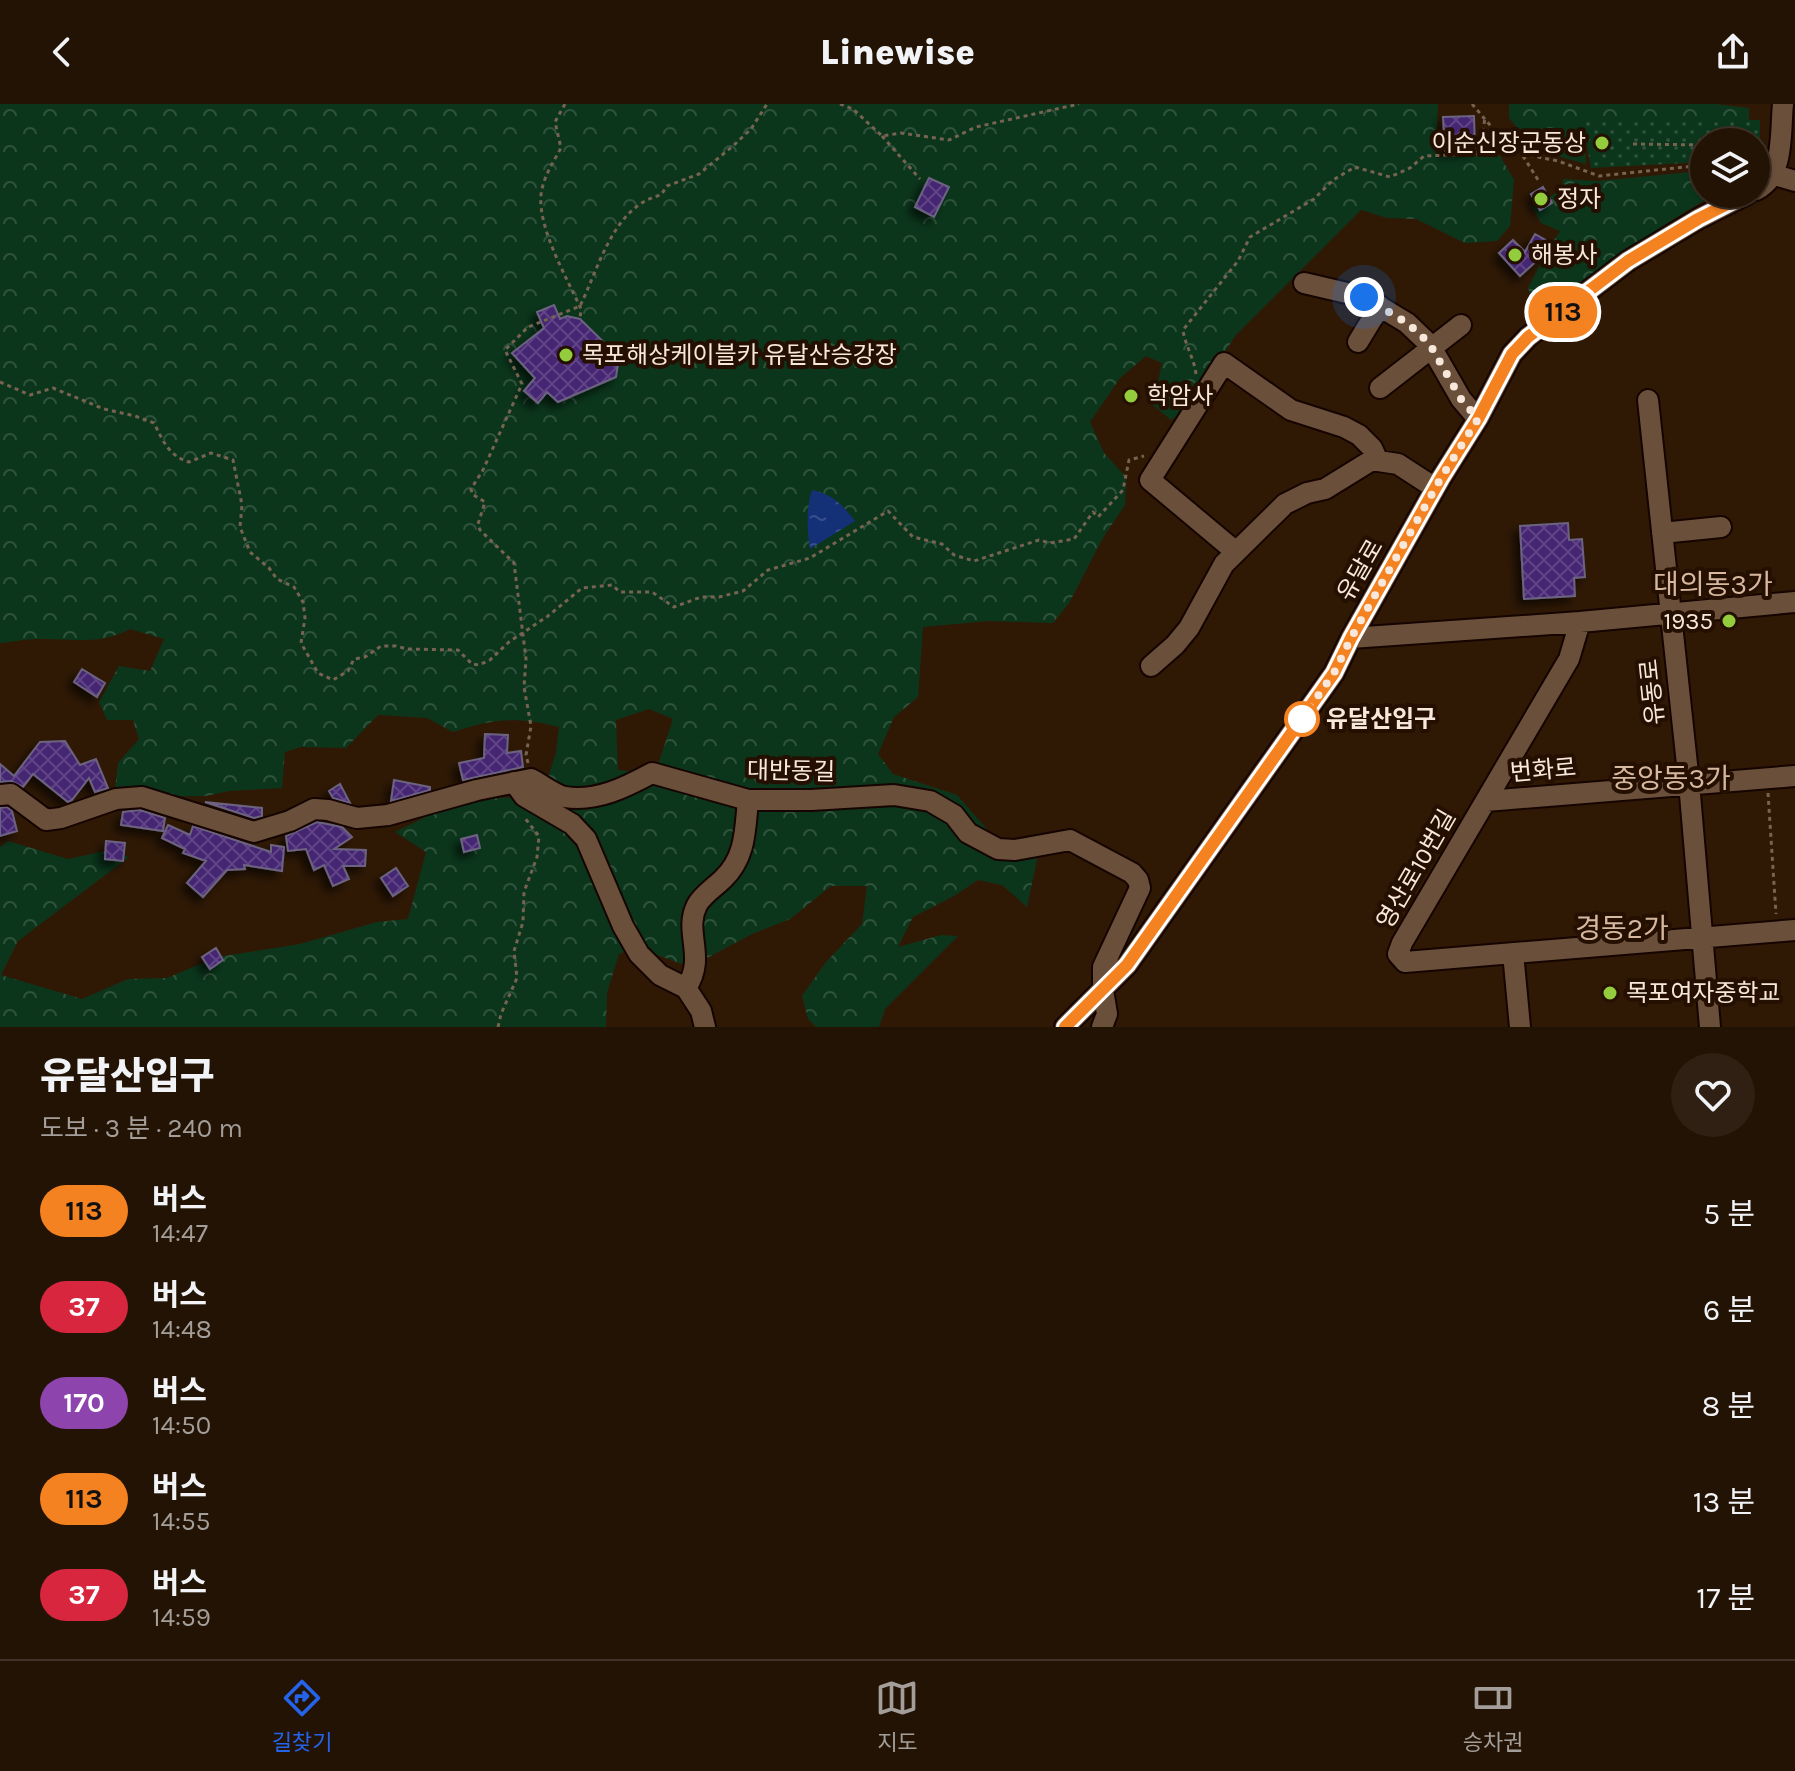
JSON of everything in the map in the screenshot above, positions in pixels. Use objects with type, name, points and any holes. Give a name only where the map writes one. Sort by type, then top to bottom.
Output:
[{"type":"street","points":[[1770,181],[1775,175],[1783,104]]},
{"type":"street","points":[[1775,175],[1795,181]]},
{"type":"street","name":"유달로","points":[[1065,1027],[1127,965],[1334,673],[1507,362],[1528,337],[1628,261],[1720,208]]},
{"type":"street","points":[[1304,283],[1364,297],[1407,323],[1432,348],[1461,399],[1478,419]]},
{"type":"street","points":[[1358,342],[1380,306]]},
{"type":"street","points":[[1380,388],[1461,325]]},
{"type":"street","points":[[1236,552],[1150,480],[1186,428],[1198,402],[1224,363],[1291,410],[1359,435],[1372,448],[1377,459]]},
{"type":"street","name":"유동로","points":[[1648,400],[1689,783],[1710,1027]]},
{"type":"street","points":[[1151,666],[1189,628],[1220,570],[1285,504],[1307,493],[1325,489],[1365,462],[1377,459],[1398,464],[1435,488]]},
{"type":"street","points":[[1662,533],[1721,527]]},
{"type":"street","points":[[1351,638],[1580,622],[1795,602]]},
{"type":"street","name":"영산로10번길","points":[[1580,622],[1569,659],[1398,954],[1405,962],[1786,931]]},
{"type":"street","name":"대반동길","points":[[523,781],[563,797],[593,796],[619,790],[652,773],[748,800],[894,795],[930,801],[954,815],[968,833],[998,849],[1015,850],[1070,840],[1132,873],[1140,888],[1103,967],[1103,990]]},
{"type":"street","name":"번화로","points":[[1486,801],[1795,776]]},
{"type":"street","points":[[0,795],[11,794],[46,820],[116,799],[142,797],[254,832],[278,826],[314,809],[357,818],[388,815],[523,781],[524,796],[572,824],[586,839],[623,926],[639,954],[660,975],[686,988],[701,1011],[705,1027]]},
{"type":"street","points":[[686,988],[697,959],[693,927],[696,907],[737,864],[744,845],[748,800]]},
{"type":"street","points":[[1513,953],[1520,1027]]},
{"type":"street","points":[[1102,1027],[1107,1014],[1103,990]]},
{"type":"path","points":[[565,104],[555,122],[561,148],[545,175],[542,209],[550,241],[580,306]]},
{"type":"path","points":[[580,319],[580,306],[597,265],[620,224],[649,198],[661,195],[667,186],[699,174],[751,129],[767,104]]},
{"type":"path","points":[[840,104],[853,109],[882,136],[920,179]]},
{"type":"path","points":[[882,136],[901,133],[949,140],[976,127],[1079,104]]},
{"type":"path","points":[[1472,104],[1513,152],[1523,156],[1558,161],[1599,176],[1690,166]]},
{"type":"path","points":[[1198,402],[1195,366],[1185,344],[1183,330],[1238,261],[1250,237],[1314,199],[1333,180],[1355,167],[1390,177],[1410,168],[1424,156],[1476,154],[1482,140],[1485,117]]},
{"type":"path","points":[[1633,144],[1690,145]]},
{"type":"path","points":[[1523,156],[1540,183]]},
{"type":"path","points":[[523,781],[531,726],[524,687],[526,659],[514,563],[480,530],[478,524],[485,502],[472,494],[471,489],[483,470],[522,384],[505,350],[528,327],[580,306]]},
{"type":"path","points":[[0,382],[30,395],[53,388],[104,409],[154,423],[167,448],[177,458],[189,462],[211,453],[233,460],[242,505],[240,527],[250,552],[277,579],[294,587],[303,602],[305,618],[301,643],[318,673],[333,680],[342,676],[354,659],[365,657],[381,646],[458,650],[472,664],[479,665],[490,660],[509,642],[582,588],[612,585],[620,592],[652,592],[674,607],[701,597],[719,597],[743,591],[768,570],[810,558],[888,511],[913,537],[942,544],[954,555],[974,561],[1039,540],[1050,543],[1074,539],[1093,512],[1098,517],[1123,490],[1129,460],[1149,454],[1157,467]]},
{"type":"path","points":[[1766,778],[1786,931]]},
{"type":"path","points":[[498,1027],[517,978],[514,951],[523,922],[524,892],[538,846],[539,836],[524,816]]},
{"type":"green space","points":[[0,104],[1438,104],[1436,158],[1495,147],[1514,180],[1510,226],[1497,241],[1465,243],[1416,219],[1387,218],[1361,210],[1235,336],[1191,405],[1171,420],[1153,405],[1162,363],[1146,356],[1120,378],[1090,422],[1104,453],[1126,477],[1125,505],[1104,536],[1069,603],[1053,623],[988,621],[923,627],[918,697],[894,717],[878,754],[893,774],[957,795],[1000,844],[1039,850],[1027,907],[1002,885],[978,880],[913,917],[898,947],[941,935],[958,936],[885,1009],[879,1027],[816,1027],[808,1019],[802,996],[826,962],[862,924],[867,886],[831,886],[790,919],[752,934],[690,967],[636,947],[619,954],[607,993],[606,1027],[0,1027],[0,847],[8,841],[68,859],[105,851],[129,857],[18,941],[1,975],[82,999],[128,979],[167,978],[217,957],[300,944],[377,922],[408,919],[426,852],[395,832],[460,800],[542,796],[556,753],[559,727],[505,720],[453,732],[427,718],[378,715],[346,748],[301,747],[285,752],[282,788],[229,791],[206,796],[114,797],[118,763],[139,739],[133,720],[107,720],[99,702],[119,666],[150,671],[164,639],[130,629],[107,638],[33,639],[0,643]],"holes":[[[649,709],[673,719],[655,774],[618,770],[616,720]]]},
{"type":"green space","points":[[1509,104],[1716,104],[1749,108],[1749,128],[1584,125],[1586,164],[1536,150],[1509,118]]},
{"type":"green space","points":[[1582,118],[1760,120],[1760,128],[1690,128],[1690,163],[1591,168]]},
{"type":"green space","points":[[1690,172],[1690,208],[1693,208],[1580,284],[1538,318],[1528,288],[1560,231],[1541,223],[1532,207],[1561,190],[1563,179],[1598,181]]},
{"type":"water","points":[[812,490],[836,501],[855,521],[810,549],[808,520]]},
{"type":"building","points":[[1474,116],[1475,150],[1445,151],[1443,117]]},
{"type":"building","points":[[929,178],[949,187],[934,217],[915,207]]},
{"type":"building","name":"정자","points":[[1543,187],[1552,203],[1540,210],[1531,194]]},
{"type":"building","points":[[1535,234],[1549,242],[1542,256],[1520,276],[1499,253],[1513,240],[1525,252]]},
{"type":"building","name":"목포해상케이블카 유달산승강장","points":[[554,305],[560,319],[567,316],[580,319],[619,357],[616,377],[558,402],[547,392],[538,403],[524,391],[535,378],[512,353],[544,328],[537,312]]},
{"type":"building","points":[[1568,523],[1569,540],[1582,539],[1585,577],[1574,578],[1575,596],[1524,599],[1520,526]]},
{"type":"building","points":[[82,669],[105,683],[97,697],[74,682]]},
{"type":"building","points":[[485,734],[508,735],[507,753],[521,751],[523,767],[463,780],[459,763],[484,758]]},
{"type":"building","points":[[65,741],[80,765],[96,759],[108,788],[95,792],[89,778],[68,802],[33,774],[23,787],[11,781],[0,782],[0,764],[14,776],[40,742]]},
{"type":"building","points":[[394,780],[430,787],[430,790],[391,801]]},
{"type":"building","points":[[340,784],[350,803],[333,798],[329,791]]},
{"type":"building","points":[[205,802],[262,808],[262,816],[254,818]]},
{"type":"building","points":[[7,807],[12,811],[17,831],[0,836],[0,808]]},
{"type":"building","points":[[140,810],[165,818],[163,831],[121,825],[123,812]]},
{"type":"building","points":[[317,822],[342,827],[352,837],[334,849],[366,850],[365,866],[343,866],[349,879],[333,886],[324,865],[314,870],[306,849],[288,851],[286,836]]},
{"type":"building","points":[[168,825],[190,835],[193,826],[271,852],[271,845],[284,847],[282,871],[244,865],[245,869],[227,870],[203,897],[187,883],[206,861],[183,853],[185,849],[162,838]]},
{"type":"building","points":[[477,835],[480,848],[464,852],[461,839]]},
{"type":"building","points":[[106,841],[125,843],[123,861],[105,859]]},
{"type":"building","points":[[396,868],[408,886],[393,896],[381,878]]},
{"type":"building","points":[[216,948],[223,960],[210,969],[202,957]]},
{"type":"bus line","name":"113","points":[[1065,1027],[1127,965],[1334,673],[1512,354],[1528,337],[1628,261],[1720,208]]},
{"type":"place","name":"이순신장군동상","points":[[1602,143]]},
{"type":"place","name":"정자","points":[[1541,199]]},
{"type":"place","name":"해봉사","points":[[1515,255]]},
{"type":"place","name":"목포해상케이블카 유달산승강장","points":[[566,355]]},
{"type":"place","name":"학암사","points":[[1131,396]]},
{"type":"place","name":"1935","points":[[1729,621]]},
{"type":"place","name":"유달산입구","points":[[1302,719]]},
{"type":"place","name":"목포여자중학교","points":[[1610,993]]},
{"type":"district","name":"대의동3가","points":[[1713,584]]},
{"type":"district","name":"중앙동3가","points":[[1671,778]]},
{"type":"district","name":"경동2가","points":[[1622,928]]},
{"type":"route","points":[[1302,719],[1334,673],[1441,478],[1478,419],[1461,399],[1422,336],[1407,323],[1364,297]]}]
